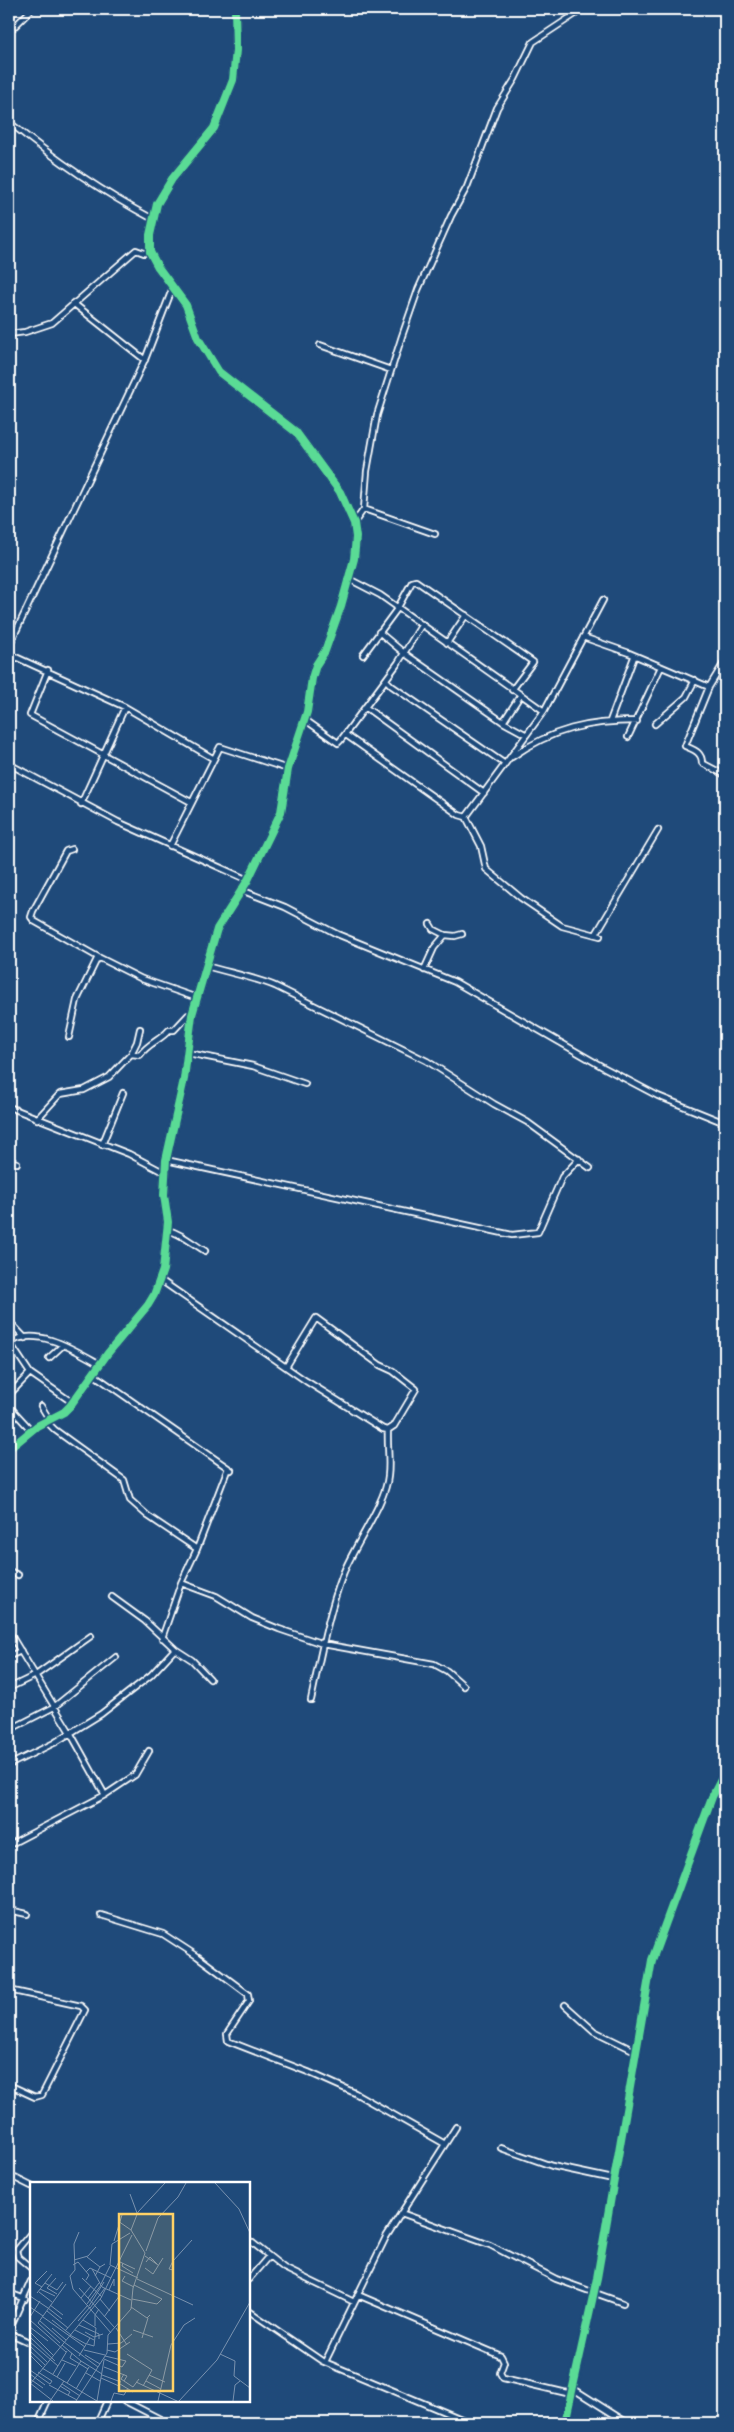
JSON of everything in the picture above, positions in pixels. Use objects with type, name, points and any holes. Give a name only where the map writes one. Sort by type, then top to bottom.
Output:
[{"type":"street","points":[[9,32],[32,9]]},
{"type":"street","points":[[9,1449],[32,1430],[64,1412],[154,1295],[163,1270],[167,1230],[164,1195],[166,1160],[188,1053],[192,1015],[217,929],[248,880],[281,812],[288,769],[304,719],[316,665],[331,635],[349,579],[356,537],[354,523],[340,492],[296,432],[219,372],[198,338],[186,305],[150,252],[153,218],[157,204],[172,179],[214,128],[233,80],[236,50],[235,9]]},
{"type":"street","points":[[354,523],[364,509],[372,442],[391,370],[418,290],[436,248],[467,187],[497,108],[515,79],[530,46],[561,21],[583,9]]},
{"type":"street","points":[[9,122],[102,189],[153,218]]},
{"type":"street","points":[[9,334],[25,332],[52,323],[66,313],[73,304],[89,293],[136,250],[144,253],[150,252]]},
{"type":"street","points":[[9,646],[144,360],[173,287]]},
{"type":"street","points":[[73,304],[144,360]]},
{"type":"street","points":[[320,345],[391,370]]},
{"type":"street","points":[[364,509],[435,534]]},
{"type":"street","points":[[349,579],[380,595],[520,696],[544,711]]},
{"type":"street","points":[[363,655],[397,608],[412,582],[416,581],[533,662],[512,690]]},
{"type":"street","points":[[466,817],[507,762],[525,734],[544,711],[603,600]]},
{"type":"street","points":[[447,643],[466,615]]},
{"type":"street","points":[[304,719],[338,742],[346,735],[386,680],[422,624]]},
{"type":"street","points":[[379,632],[404,652],[503,722],[525,734]]},
{"type":"street","points":[[583,637],[629,653],[634,657],[709,687]]},
{"type":"street","points":[[9,654],[48,670],[125,707],[214,759]]},
{"type":"street","points":[[610,721],[634,657]]},
{"type":"street","points":[[725,661],[709,687],[685,746],[698,751],[702,758],[702,763],[725,775]]},
{"type":"street","points":[[628,737],[662,667]]},
{"type":"street","points":[[48,670],[30,715],[191,802]]},
{"type":"street","points":[[386,680],[392,686],[507,762]]},
{"type":"street","points":[[655,724],[686,697],[695,680]]},
{"type":"street","points":[[503,722],[520,696]]},
{"type":"street","points":[[81,804],[125,707]]},
{"type":"street","points":[[365,707],[484,793]]},
{"type":"street","points":[[507,762],[531,744],[563,730],[586,724],[610,721],[637,721]]},
{"type":"street","points":[[346,735],[459,815],[466,817],[480,846],[486,869],[521,898],[562,926],[598,935],[658,830]]},
{"type":"street","points":[[170,846],[220,747],[288,769]]},
{"type":"street","points":[[9,764],[81,804],[248,880]]},
{"type":"street","points":[[72,849],[66,851],[32,917],[34,921],[142,979],[198,998]]},
{"type":"street","points":[[241,890],[285,907],[337,934],[455,982],[597,1064],[658,1096],[725,1122]]},
{"type":"street","points":[[430,924],[433,930],[445,935],[455,936],[462,934]]},
{"type":"street","points":[[424,970],[434,948],[445,935]]},
{"type":"street","points":[[69,1037],[77,1000],[98,957]]},
{"type":"street","points":[[206,966],[243,978],[252,977],[275,986],[427,1061],[470,1089],[527,1122],[590,1168]]},
{"type":"street","points":[[131,1054],[140,1055],[147,1046],[164,1037],[170,1030],[174,1030],[188,1016],[192,1015]]},
{"type":"street","points":[[37,1119],[60,1094],[84,1090],[109,1077],[131,1054],[137,1042],[140,1029]]},
{"type":"street","points":[[188,1053],[253,1066],[305,1084]]},
{"type":"street","points":[[102,1145],[123,1093]]},
{"type":"street","points":[[9,1107],[129,1154],[165,1173]]},
{"type":"street","points":[[166,1160],[512,1235],[538,1232],[562,1177],[578,1159]]},
{"type":"street","points":[[9,1161],[16,1163]]},
{"type":"street","points":[[167,1230],[179,1232],[188,1241],[205,1250]]},
{"type":"street","points":[[159,1279],[239,1337],[349,1410],[388,1430]]},
{"type":"street","points":[[286,1367],[316,1318],[380,1366],[393,1371],[416,1389],[394,1426],[388,1430]]},
{"type":"street","points":[[9,1322],[25,1338]]},
{"type":"street","points":[[73,1402],[30,1372],[9,1343],[14,1339],[46,1338],[100,1364]]},
{"type":"street","points":[[49,1358],[62,1346]]},
{"type":"street","points":[[9,1395],[30,1372]]},
{"type":"street","points":[[93,1374],[229,1469],[181,1584],[162,1638]]},
{"type":"street","points":[[9,1406],[32,1430]]},
{"type":"street","points":[[41,1406],[55,1430],[124,1480],[130,1500],[148,1516],[197,1549]]},
{"type":"street","points":[[311,1700],[323,1644],[342,1576],[355,1547],[382,1498],[388,1476],[388,1430]]},
{"type":"street","points":[[9,1571],[18,1575]]},
{"type":"street","points":[[181,1584],[216,1596],[252,1618],[279,1630],[323,1644],[434,1664],[447,1671],[464,1686]]},
{"type":"street","points":[[112,1597],[145,1621],[175,1649],[192,1660],[210,1679]]},
{"type":"street","points":[[9,1632],[71,1734],[105,1795]]},
{"type":"street","points":[[9,1688],[36,1675],[91,1636]]},
{"type":"street","points":[[9,1765],[71,1734],[101,1714],[151,1675],[175,1649]]},
{"type":"street","points":[[9,1656],[21,1651]]},
{"type":"street","points":[[9,1730],[54,1707],[116,1657]]},
{"type":"street","points":[[9,1845],[105,1795],[135,1775],[149,1751]]},
{"type":"street","points":[[565,2423],[594,2293],[635,2051],[644,2016],[652,1960],[712,1797],[725,1772]]},
{"type":"street","points":[[9,1910],[27,1914]]},
{"type":"street","points":[[101,1915],[163,1934],[197,1956],[248,1994],[250,2001],[227,2034],[228,2041],[308,2072],[355,2093],[445,2144]]},
{"type":"street","points":[[9,1990],[81,2006],[85,2010],[42,2095],[35,2097],[9,2085]]},
{"type":"street","points":[[565,2005],[594,2031],[635,2051]]},
{"type":"street","points":[[325,2362],[354,2302],[401,2214],[456,2127]]},
{"type":"street","points":[[501,2148],[552,2166],[613,2179]]},
{"type":"street","points":[[9,2175],[30,2186]]},
{"type":"street","points":[[401,2214],[490,2245],[549,2276],[623,2302]]},
{"type":"street","points":[[30,2234],[16,2251],[16,2255],[30,2267]]},
{"type":"street","points":[[250,2241],[284,2268],[354,2302]]},
{"type":"street","points":[[250,2278],[268,2257]]},
{"type":"street","points":[[30,2284],[9,2331],[30,2342]]},
{"type":"street","points":[[9,2293],[25,2298]]},
{"type":"street","points":[[358,2295],[501,2356],[504,2362],[500,2373],[503,2378],[571,2394]]},
{"type":"street","points":[[250,2312],[325,2362],[471,2423]]},
{"type":"street","points":[[572,2388],[626,2422]]},
{"type":"street","points":[[38,2423],[48,2402]]},
{"type":"street","points":[[97,2423],[107,2402]]},
{"type":"street","points":[[127,2402],[168,2423]]},
{"type":"cycle path","points":[[9,1449],[37,1426],[64,1412],[70,1406],[108,1353],[148,1305],[154,1295],[163,1270],[168,1222],[164,1195],[166,1160],[184,1079],[192,1015],[217,929],[248,880],[281,812],[288,769],[307,712],[312,678],[316,665],[325,651],[341,606],[354,559],[356,537],[354,523],[340,492],[296,432],[219,372],[198,338],[186,305],[158,267],[150,252],[150,235],[157,204],[172,179],[214,128],[233,80],[236,50],[235,9]]},
{"type":"cycle path","points":[[565,2423],[597,2278],[652,1960],[712,1797],[725,1772]]}]
